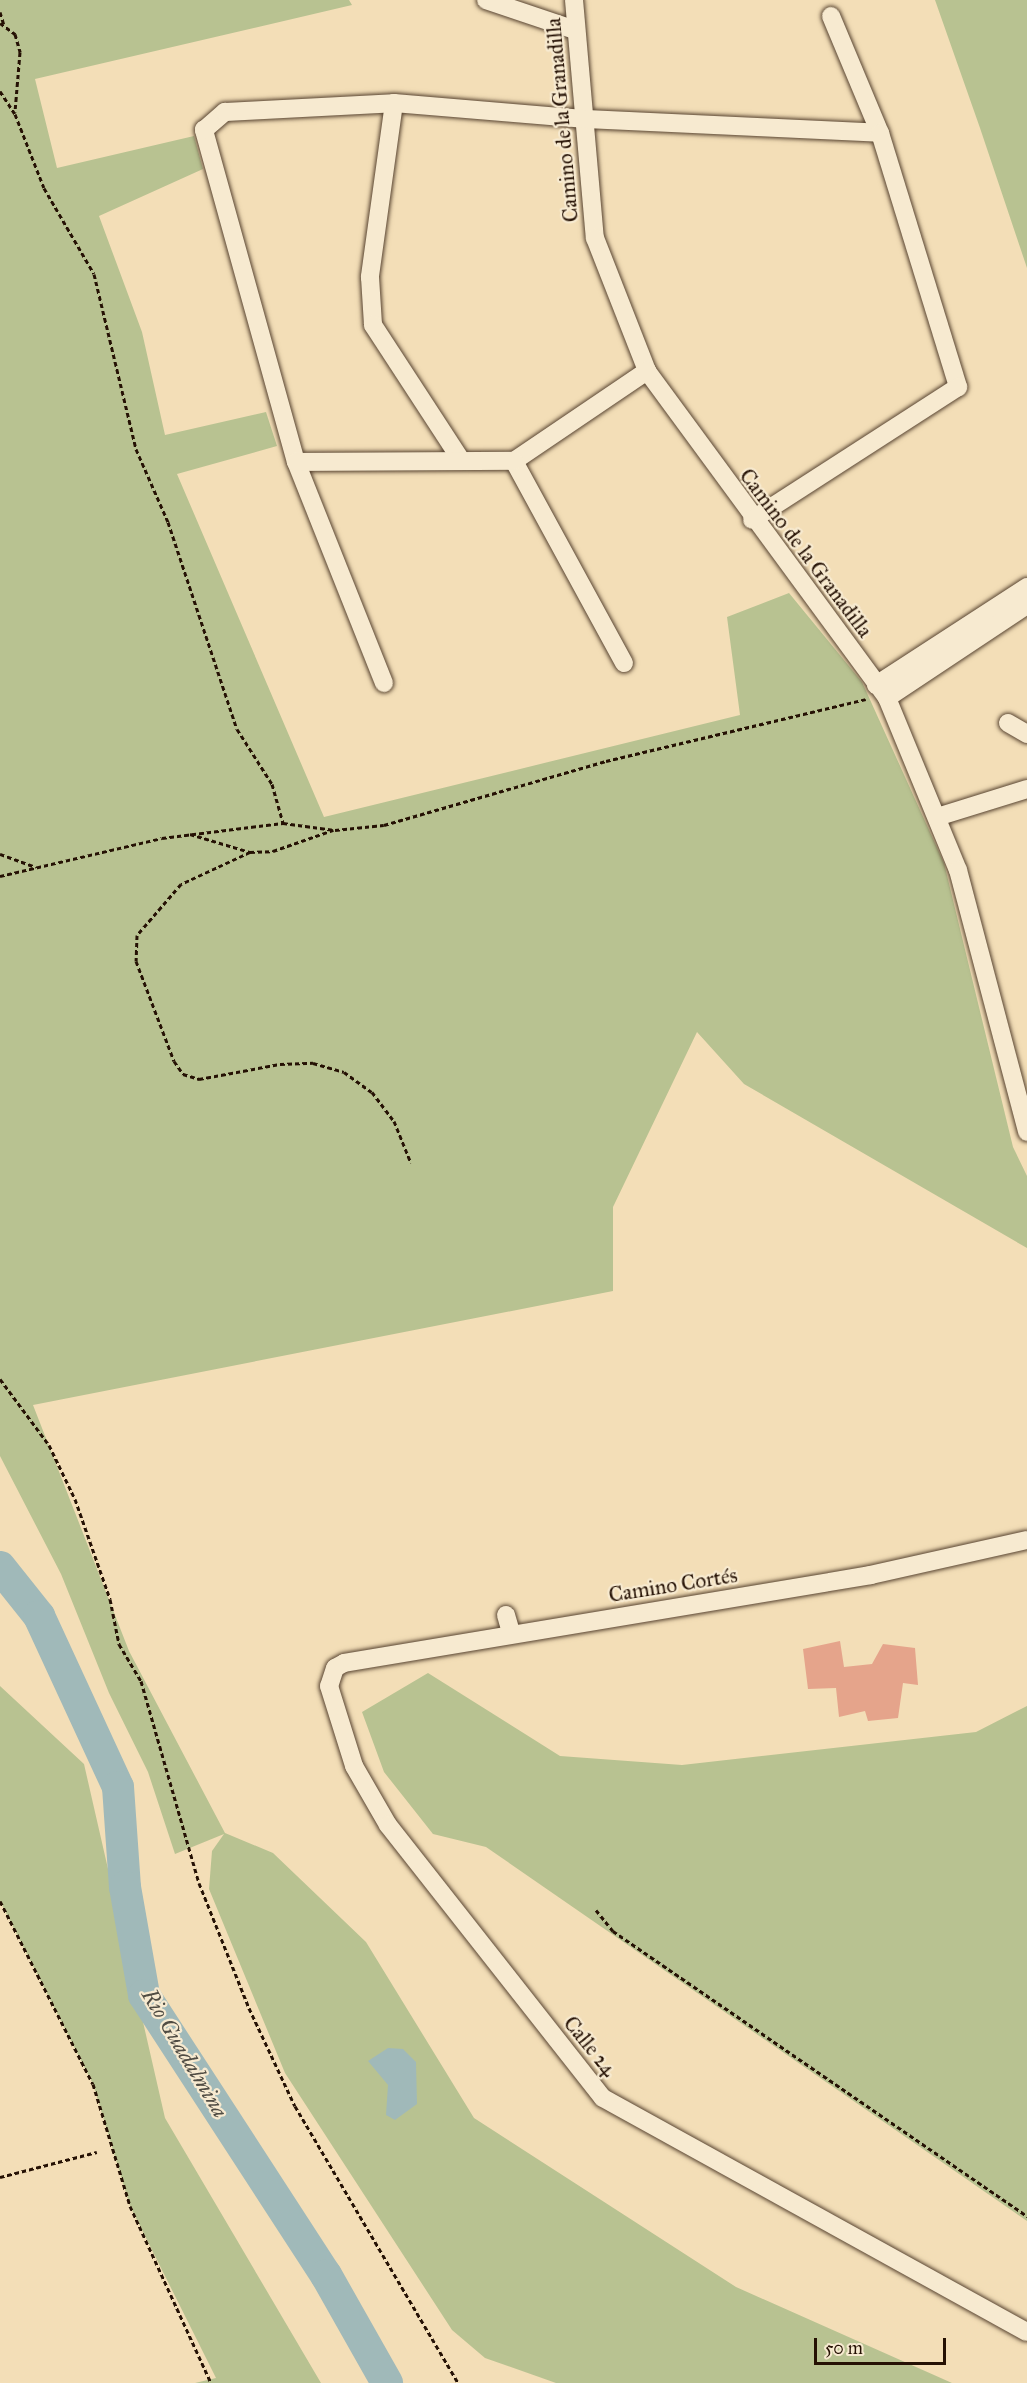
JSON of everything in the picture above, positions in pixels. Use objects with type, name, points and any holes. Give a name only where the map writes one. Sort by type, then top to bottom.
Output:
[{"type":"street","points":[[486,0],[575,30]]},
{"type":"street","name":"Camino de la Granadilla","points":[[574,0],[595,238],[647,371],[752,520],[881,692],[937,817],[975,928],[1027,1132]]},
{"type":"street","points":[[752,520],[958,387],[880,133],[831,16]]},
{"type":"street","points":[[384,683],[296,462],[204,130],[225,112],[394,103],[586,119],[880,133]]},
{"type":"street","points":[[394,103],[370,277],[373,325],[461,460]]},
{"type":"street","points":[[296,462],[514,461],[647,371]]},
{"type":"street","points":[[514,461],[624,663]]},
{"type":"street","points":[[881,692],[1027,587]]},
{"type":"street","points":[[881,692],[1027,605]]},
{"type":"street","points":[[1008,723],[1027,734]]},
{"type":"street","points":[[937,817],[1027,789]]},
{"type":"street","name":"Camino Cortés","points":[[330,1676],[344,1663],[511,1633],[871,1575],[1027,1540]]},
{"type":"street","points":[[506,1615],[511,1633]]},
{"type":"street","name":"Calle 24","points":[[330,1676],[332,1698],[354,1766],[388,1825],[603,2098],[1027,2332]]},
{"type":"path","points":[[0,12],[2,24],[15,34],[20,52],[15,114]]},
{"type":"path","points":[[0,92],[15,114],[44,189],[94,274],[136,449],[171,532],[237,729],[272,784],[283,823]]},
{"type":"path","points":[[189,834],[250,852],[273,851],[335,830],[384,825],[606,761],[859,702],[881,692]]},
{"type":"path","points":[[0,876],[189,834],[283,823],[335,830]]},
{"type":"path","points":[[250,852],[181,884],[137,934],[136,961],[174,1061],[183,1074],[199,1079],[280,1064],[313,1063],[344,1072],[372,1092],[394,1120],[411,1163]]},
{"type":"path","points":[[0,854],[37,867]]},
{"type":"path","points":[[0,1380],[49,1445],[75,1499],[110,1599],[119,1644],[141,1681],[199,1883],[249,2008],[294,2106],[458,2383]]},
{"type":"path","points":[[0,1901],[93,2084],[130,2206],[211,2383]]},
{"type":"path","points":[[596,1910],[613,1931],[1027,2216]]},
{"type":"path","points":[[0,2177],[97,2152]]},
{"type":"green space","points":[[0,0],[349,0],[352,5],[35,79],[57,168],[194,136],[203,169],[99,216],[142,332],[165,435],[266,412],[277,446],[177,474],[324,817],[740,715],[727,617],[789,593],[862,682],[944,863],[1013,1147],[1027,1176],[1027,1248],[744,1084],[697,1032],[613,1207],[613,1291],[33,1405],[129,1651],[225,1833],[273,1853],[366,1942],[474,2118],[736,2287],[952,2383],[556,2383],[485,2358],[452,2330],[285,2073],[209,1889],[212,1851],[224,1834],[175,1854],[148,1772],[109,1693],[61,1574],[0,1456]]},
{"type":"green space","points":[[935,0],[1027,0],[1027,268],[980,128]]},
{"type":"green space","points":[[428,1673],[560,1756],[682,1765],[976,1732],[1027,1706],[1027,2221],[486,1847],[433,1834],[384,1772],[362,1712]]},
{"type":"green space","points":[[0,1686],[84,1764],[165,2118],[321,2383],[195,2383],[216,2378],[130,2206],[93,2084],[0,1901]]},
{"type":"water","points":[[388,2048],[403,2049],[416,2062],[417,2104],[395,2120],[386,2115],[388,2085],[368,2061]]},
{"type":"building","points":[[840,1641],[844,1667],[872,1664],[883,1644],[915,1648],[918,1685],[903,1683],[898,1718],[868,1721],[865,1711],[839,1717],[836,1688],[808,1689],[803,1649]]},
{"type":"waterway","name":"Rio Guadalmina","points":[[0,1567],[39,1616],[118,1787],[125,1887],[144,1995],[326,2275],[387,2383]]}]
